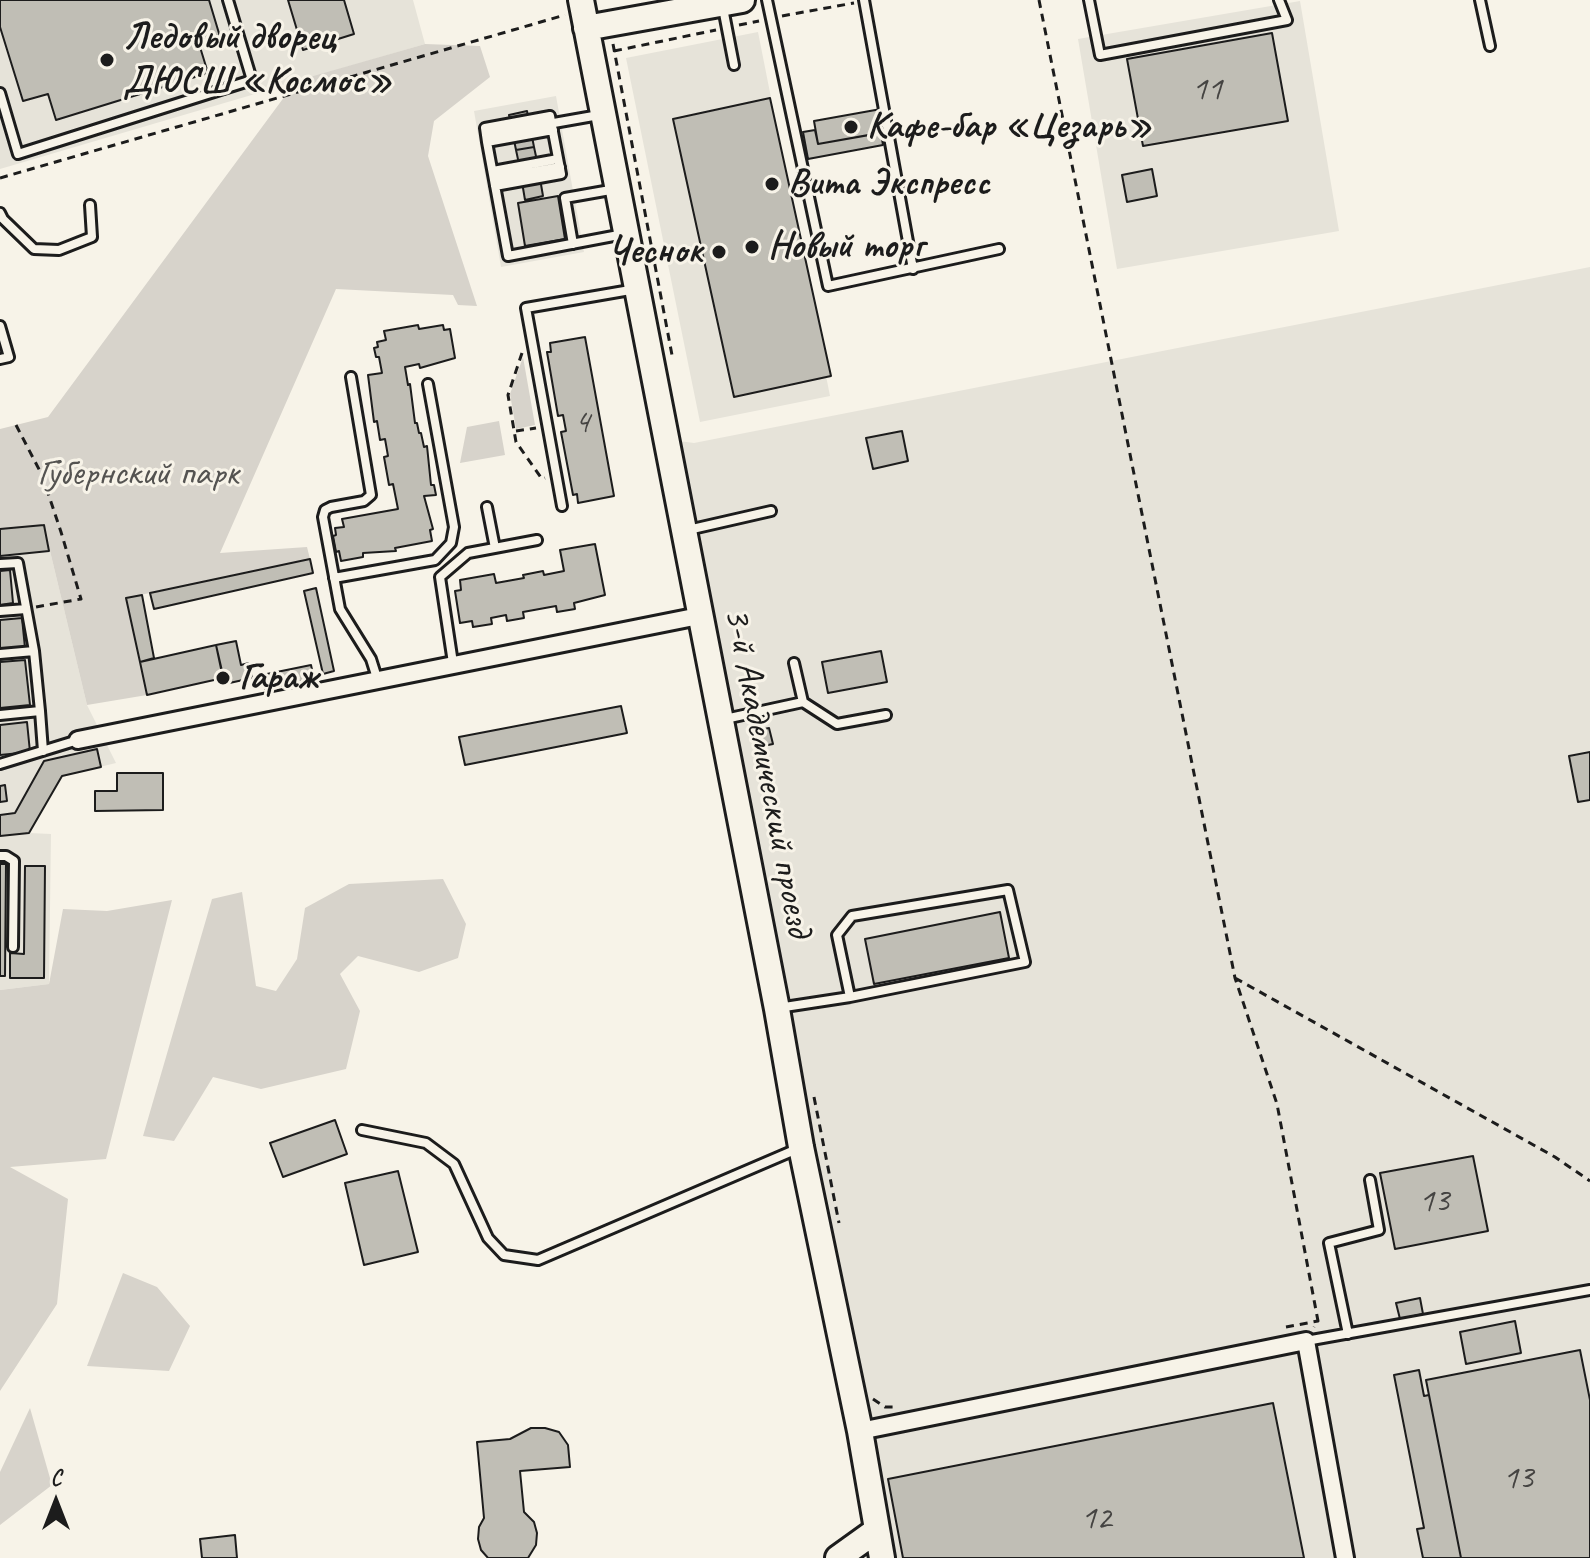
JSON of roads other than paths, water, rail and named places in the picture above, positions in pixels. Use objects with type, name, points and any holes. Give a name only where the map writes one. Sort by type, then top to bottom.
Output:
[{"type":"street","points":[[583,13],[730,10]]},
{"type":"street","name":"3-й Академический проезд","points":[[583,13],[777,1009],[801,1147],[860,1431],[882,1558]]},
{"type":"street","points":[[78,740],[699,616]]},
{"type":"street","points":[[860,1431],[1306,1341],[1345,1558]]},
{"type":"street","points":[[838,1558],[877,1530]]},
{"type":"lane","points":[[0,93],[18,154],[252,80],[228,0]]},
{"type":"lane","points":[[767,0],[828,286],[999,249]]},
{"type":"lane","points":[[1089,0],[1100,55],[1287,20],[1279,0]]},
{"type":"lane","points":[[1480,0],[1490,46]]},
{"type":"lane","points":[[864,1],[913,269]]},
{"type":"lane","points":[[730,10],[734,65]]},
{"type":"lane","points":[[487,139],[603,114]]},
{"type":"lane","points":[[551,123],[485,128],[508,256],[625,234]]},
{"type":"lane","points":[[551,123],[560,167]]},
{"type":"lane","points":[[494,179],[560,167]]},
{"type":"lane","points":[[494,179],[560,167]]},
{"type":"lane","points":[[573,244],[565,198],[617,188]]},
{"type":"lane","points":[[0,213],[34,249],[59,250],[92,237],[90,205]]},
{"type":"lane","points":[[562,506],[526,308],[637,289]]},
{"type":"lane","points":[[0,326],[9,357],[0,359]]},
{"type":"lane","points":[[351,377],[372,490],[368,499],[325,510],[323,517],[340,609],[371,659],[377,678]]},
{"type":"lane","points":[[334,578],[435,560],[451,543],[454,527],[428,384]]},
{"type":"lane","points":[[487,507],[495,548]]},
{"type":"lane","points":[[683,532],[771,511]]},
{"type":"lane","points":[[453,663],[440,577],[468,553],[537,540]]},
{"type":"lane","points":[[0,564],[18,563],[34,651],[43,751]]},
{"type":"lane","points":[[0,611],[26,609]]},
{"type":"lane","points":[[0,654],[34,651]]},
{"type":"lane","points":[[794,663],[803,702],[837,724],[886,715]]},
{"type":"lane","points":[[721,720],[803,702]]},
{"type":"lane","points":[[0,715],[40,711]]},
{"type":"lane","points":[[2,765],[78,740]]},
{"type":"lane","points":[[0,856],[14,861],[13,947]]},
{"type":"lane","points":[[777,1009],[850,997],[1025,962],[1008,890],[852,916],[837,935],[850,997]]},
{"type":"lane","points":[[362,1130],[426,1143],[454,1164],[488,1238],[504,1255],[538,1260],[801,1147]]},
{"type":"lane","points":[[1348,1334],[1329,1243],[1379,1230],[1370,1180]]},
{"type":"lane","points":[[1306,1341],[1590,1290]]},
{"type":"place","name":"Ледовый дворец ДЮСШ «Космос»","points":[[107,60]]},
{"type":"place","name":"Кафе-бар «Цезарь»","points":[[851,127]]},
{"type":"place","name":"Вита Экспресс","points":[[772,184]]},
{"type":"place","name":"Новый торг","points":[[752,247]]},
{"type":"place","name":"Чеснок","points":[[719,252]]},
{"type":"place","name":"Гараж","points":[[223,678]]},
{"type":"park label","name":"Губернский парк","points":[[138,474]]}]
